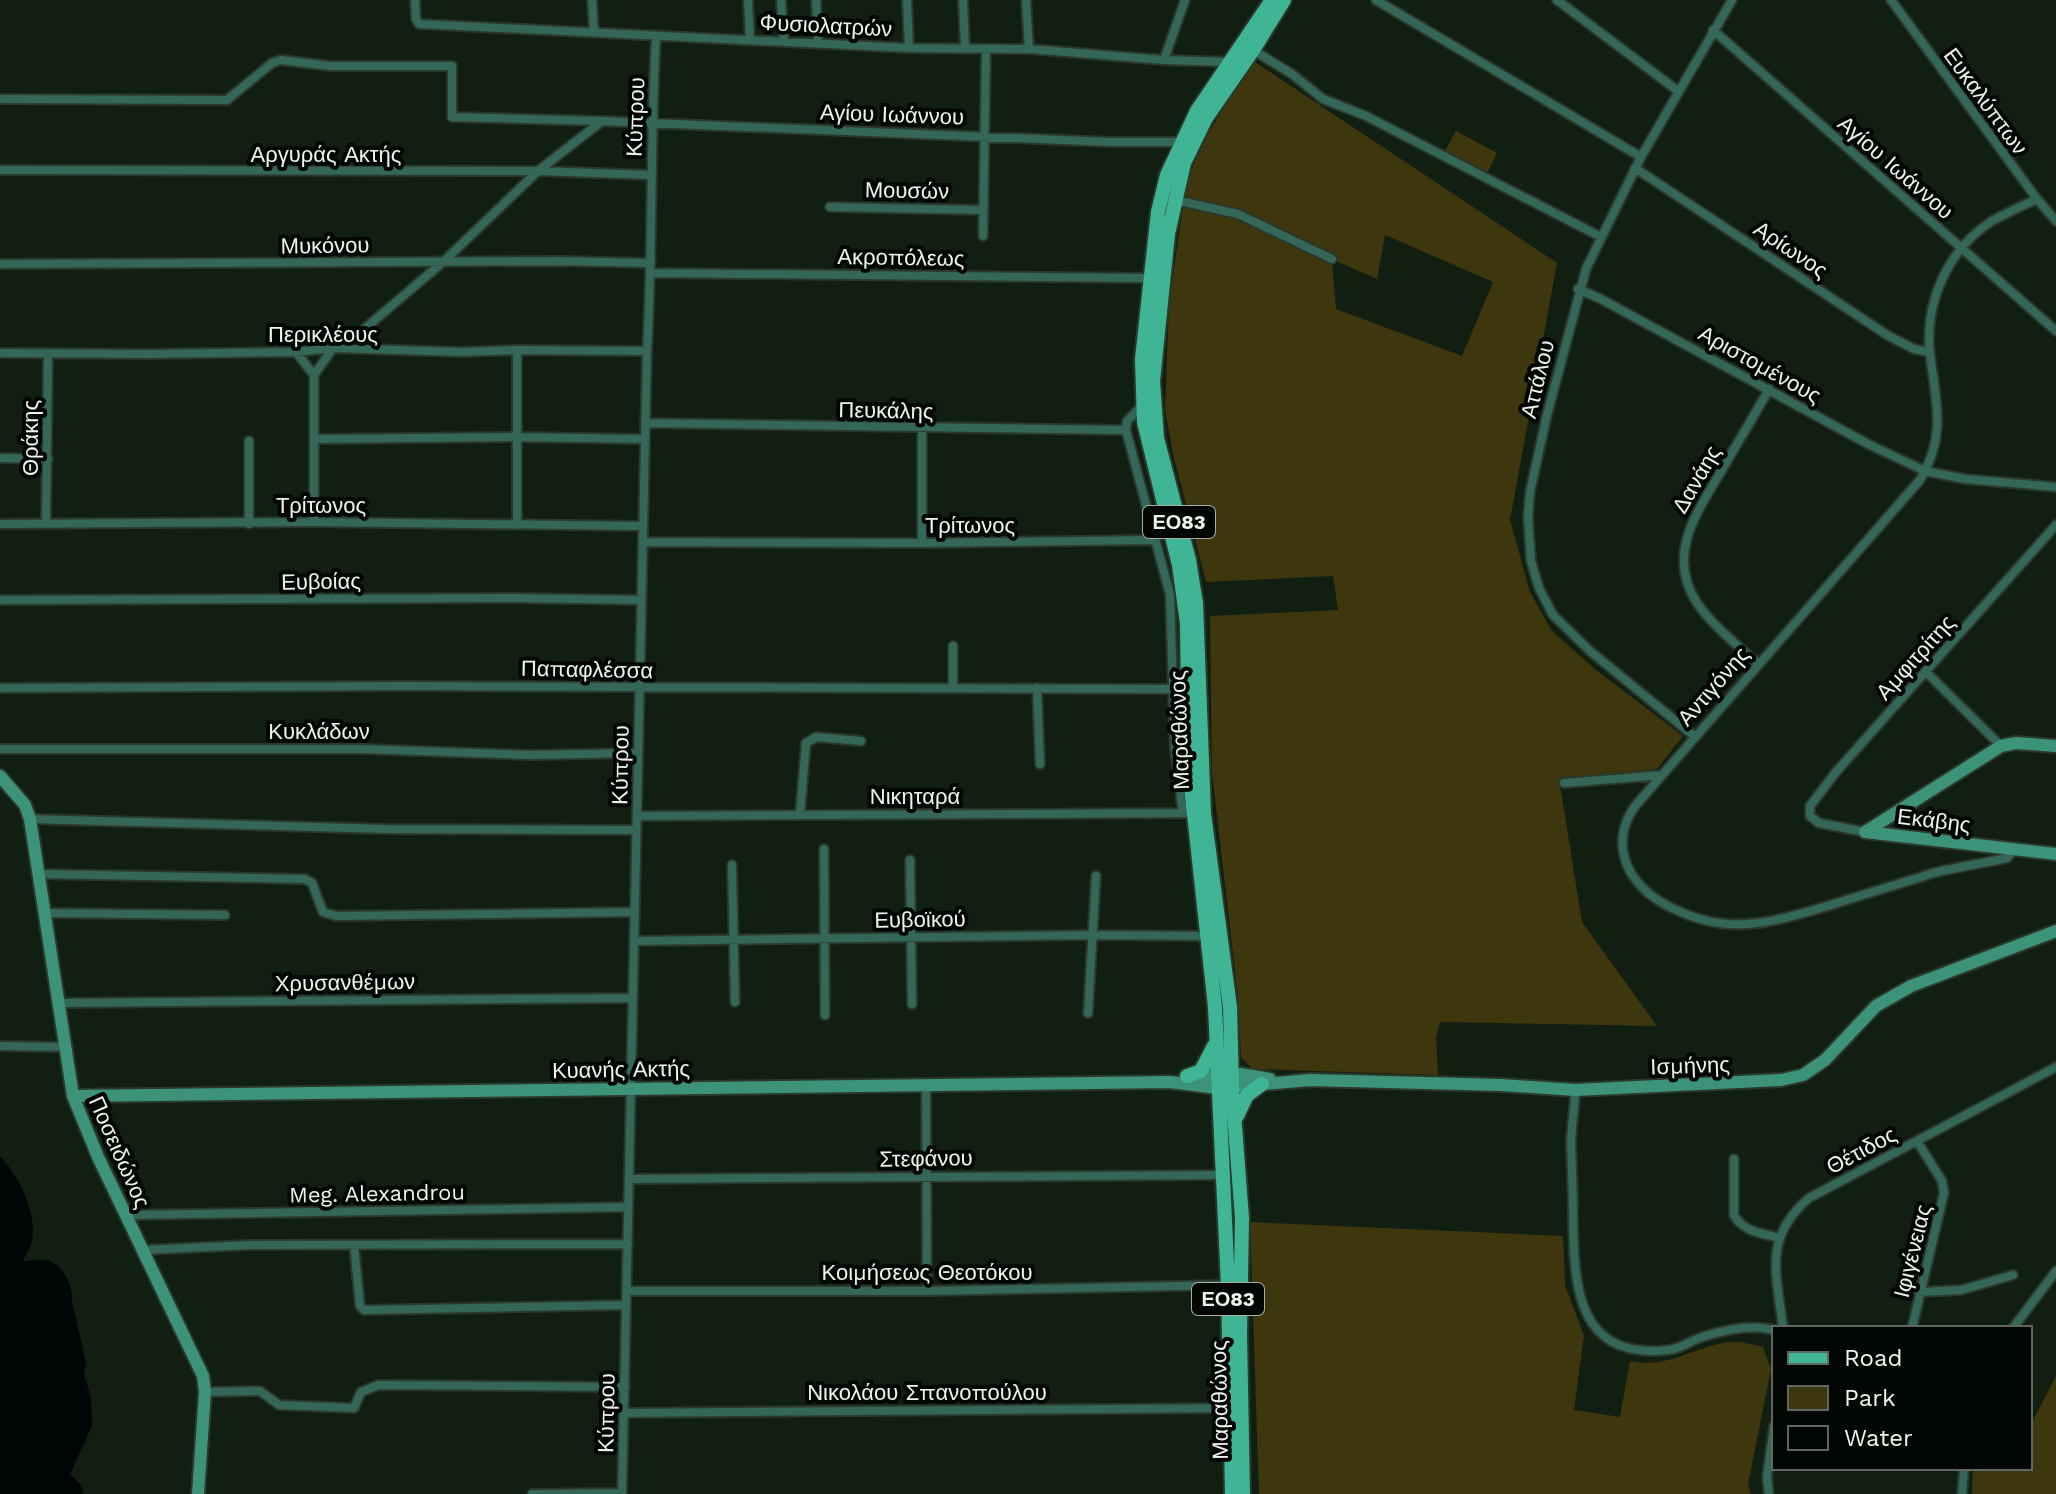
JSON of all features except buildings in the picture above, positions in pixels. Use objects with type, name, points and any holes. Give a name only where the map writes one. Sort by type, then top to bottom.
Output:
[{"type":"main road","name":"Μαραθώνος","points":[[1243,1494],[1240,1334],[1242,1218],[1235,1121],[1216,1038],[1193,813],[1185,604],[1179,565],[1155,477],[1142,406],[1142,359],[1161,195],[1180,142],[1197,111],[1272,0]]},
{"type":"main road","name":"Μαραθώνος","points":[[1232,1494],[1223,1175],[1224,1081],[1230,1007],[1204,814],[1196,603],[1189,560],[1165,472],[1153,410],[1154,360],[1174,200],[1184,163],[1201,127],[1284,0]]},
{"type":"main road","points":[[1187,1076],[1201,1071],[1216,1038]]},
{"type":"main road","points":[[1235,1121],[1247,1095],[1262,1084]]},
{"type":"street","name":"Φυσιολατρών","points":[[415,0],[419,24],[909,48],[1029,49],[1231,62]]},
{"type":"street","points":[[592,0],[594,32]]},
{"type":"street","points":[[748,0],[750,40]]},
{"type":"street","points":[[781,0],[784,41]]},
{"type":"street","points":[[816,0],[818,43]]},
{"type":"street","points":[[907,0],[909,48]]},
{"type":"street","points":[[963,0],[965,48]]},
{"type":"street","points":[[1026,0],[1029,49]]},
{"type":"street","points":[[1164,60],[1185,0]]},
{"type":"street","points":[[1376,0],[1641,157]]},
{"type":"street","points":[[1557,0],[1678,91]]},
{"type":"street","name":"Αττάλου","points":[[1694,736],[1558,621],[1543,598],[1531,561],[1527,527],[1530,492],[1578,289],[1635,168],[1732,0]]},
{"type":"street","name":"Ευκαλύπτων","points":[[1891,0],[2056,221]]},
{"type":"street","name":"Αγίου Ιωάννου","points":[[1713,30],[2056,331]]},
{"type":"street","name":"Κύπρου","points":[[622,1493],[651,268],[651,123],[656,37]]},
{"type":"street","points":[[983,236],[986,49]]},
{"type":"street","points":[[1253,50],[1292,74],[1323,99],[1377,121],[1601,237]]},
{"type":"street","name":"Αγίου Ιωάννου","points":[[0,99],[227,100],[272,63],[281,60],[330,66],[452,66],[452,117],[1110,142],[1180,142]]},
{"type":"street","points":[[314,375],[338,348],[443,262],[538,171],[602,121]]},
{"type":"street","name":"Αρίωνος","points":[[1635,168],[1887,335],[1914,349],[1929,352]]},
{"type":"street","name":"Αργυράς Ακτής","points":[[0,170],[538,171],[651,175]]},
{"type":"street","name":"Αντιγόνης","points":[[2014,850],[2007,858],[1936,872],[1789,918],[1747,926],[1715,924],[1686,915],[1657,900],[1640,885],[1626,863],[1622,840],[1628,817],[1694,736],[1898,507],[1925,471],[1939,426],[1929,352],[1932,306],[1947,270],[1961,248],[1992,222],[2037,199]]},
{"type":"street","points":[[1174,200],[1238,214],[1332,259]]},
{"type":"street","name":"Μουσών","points":[[830,207],[982,210]]},
{"type":"street","name":"Μυκόνου","points":[[0,264],[443,262],[651,268]]},
{"type":"street","name":"Ακροπόλεως","points":[[651,268],[1150,278]]},
{"type":"street","name":"Αριστομένους","points":[[1578,289],[1868,444],[1925,471],[1965,479],[2056,487]]},
{"type":"street","name":"Περικλέους","points":[[0,353],[296,352],[338,348],[462,352],[647,351]]},
{"type":"street","points":[[517,350],[517,525]]},
{"type":"street","points":[[296,352],[314,375],[314,522]]},
{"type":"street","name":"Θράκης","points":[[46,523],[48,353]]},
{"type":"street","name":"Δανάης","points":[[1757,663],[1696,602],[1685,579],[1683,559],[1690,523],[1769,389]]},
{"type":"street","points":[[1142,406],[1127,421],[1126,430],[1170,595],[1178,786],[1182,807],[1193,813]]},
{"type":"street","name":"Πευκάλης","points":[[645,423],[1126,430]]},
{"type":"street","points":[[922,428],[922,543]]},
{"type":"street","points":[[315,439],[645,439]]},
{"type":"street","points":[[249,441],[249,524]]},
{"type":"street","points":[[0,458],[48,459]]},
{"type":"street","name":"Τρίτωνος","points":[[0,524],[314,522],[643,526]]},
{"type":"street","name":"Αμφιτρίτης","points":[[1810,816],[1810,806],[1826,784],[2056,525]]},
{"type":"street","name":"Τρίτωνος","points":[[643,542],[1155,540]]},
{"type":"street","name":"Ευβοίας","points":[[0,600],[641,600]]},
{"type":"street","points":[[953,646],[953,688]]},
{"type":"street","points":[[1926,672],[2001,746]]},
{"type":"street","name":"Παπαφλέσσα","points":[[0,688],[1173,689]]},
{"type":"street","points":[[1037,688],[1040,764]]},
{"type":"street","points":[[800,814],[806,743],[810,738],[861,741]]},
{"type":"street","points":[[1865,832],[2001,746],[2016,743],[2056,746]]},
{"type":"street","name":"Κυκλάδων","points":[[0,749],[363,749],[531,755],[638,753]]},
{"type":"street","points":[[1564,783],[1662,775]]},
{"type":"street","name":"Ποσειδώνος","points":[[0,776],[25,805],[30,819],[73,1096],[98,1157],[203,1376],[205,1392],[198,1494]]},
{"type":"street","name":"Νικηταρά","points":[[637,816],[1193,813]]},
{"type":"street","name":"Εκάβης","points":[[1810,816],[1819,823],[1865,832],[2056,854]]},
{"type":"street","points":[[30,819],[369,829],[636,830]]},
{"type":"street","points":[[824,849],[825,1015]]},
{"type":"street","points":[[910,860],[912,1004]]},
{"type":"street","points":[[732,865],[735,1002]]},
{"type":"street","points":[[40,874],[305,879],[312,883],[323,912],[336,916],[635,912]]},
{"type":"street","points":[[1088,1013],[1096,876]]},
{"type":"street","points":[[45,913],[225,915]]},
{"type":"street","name":"Ισμήνης","points":[[1281,1081],[1501,1085],[1575,1090],[1781,1080],[1803,1075],[1825,1060],[1876,1006],[1911,986],[2056,931]]},
{"type":"street","name":"Ευβοϊκού","points":[[634,941],[1207,936]]},
{"type":"street","name":"Χρυσανθέμων","points":[[59,1003],[633,998]]},
{"type":"street","points":[[0,1046],[64,1047]]},
{"type":"street","name":"Θέτιδος","points":[[1783,1326],[1774,1261],[1779,1238],[1796,1209],[1809,1198],[2056,1067]]},
{"type":"street","name":"Κυανής Ακτής","points":[[1170,1082],[1187,1076],[1224,1081]]},
{"type":"street","points":[[1224,1081],[1281,1081]]},
{"type":"street","points":[[1224,1081],[1262,1084],[1281,1081]]},
{"type":"street","name":"Κυανής Ακτής","points":[[73,1096],[1224,1081]]},
{"type":"street","points":[[926,1085],[927,1291]]},
{"type":"street","points":[[1575,1090],[1576,1113],[1571,1141],[1574,1266],[1579,1298],[1592,1325],[1603,1337],[1618,1345],[1657,1351],[1682,1347],[1721,1332],[1748,1328],[1772,1330]]},
{"type":"street","name":"Ιφιγένειας","points":[[1912,1326],[1944,1193],[1942,1181],[1917,1141]]},
{"type":"street","points":[[1734,1159],[1734,1215],[1738,1223],[1779,1238]]},
{"type":"street","name":"Στεφάνου","points":[[629,1179],[1223,1175]]},
{"type":"street","name":"Meg. Alexandrou","points":[[126,1215],[628,1207]]},
{"type":"street","points":[[143,1250],[249,1245],[628,1244]]},
{"type":"street","points":[[354,1245],[360,1306],[364,1310],[626,1305]]},
{"type":"street","points":[[2015,1326],[2056,1271]]},
{"type":"street","points":[[1919,1292],[1961,1290],[2013,1275]]},
{"type":"street","name":"Κοιμήσεως Θεοτόκου","points":[[627,1291],[927,1291],[1228,1285]]},
{"type":"street","points":[[205,1392],[260,1391],[279,1405],[354,1408],[361,1392],[378,1385],[625,1387]]},
{"type":"street","name":"Νικολάου Σπανοπούλου","points":[[624,1413],[1230,1408]]},
{"type":"street","points":[[1769,1494],[1767,1477],[1772,1441]]},
{"type":"street","points":[[1962,1494],[1964,1470]]},
{"type":"street","points":[[532,1494],[622,1493]]},
{"type":"green space","points":[[1255,62],[1557,263],[1510,520],[1530,592],[1552,631],[1596,670],[1683,736],[1657,769],[1559,779],[1582,922],[1657,1026],[1440,1022],[1436,1037],[1438,1075],[1253,1069],[1241,1058],[1238,997],[1212,773],[1210,616],[1338,610],[1333,576],[1206,582],[1173,454],[1165,409],[1169,304],[1183,206],[1238,216],[1332,262],[1336,309],[1462,356],[1493,282],[1385,235],[1377,279],[1260,220],[1182,198],[1195,161],[1212,127]]},
{"type":"green space","points":[[1456,131],[1497,153],[1487,173],[1445,151]]},
{"type":"green space","points":[[1250,1222],[1563,1236],[1565,1285],[1584,1336],[1574,1410],[1620,1417],[1630,1361],[1670,1360],[1731,1342],[1763,1347],[1771,1369],[1748,1484],[1751,1494],[1259,1494]]},
{"type":"green space","points":[[2056,1376],[2056,1494],[1972,1494],[1973,1470],[2032,1470],[2032,1422]]},
{"type":"water","points":[[0,1156],[14,1174],[30,1209],[33,1233],[23,1261],[47,1260],[55,1264],[64,1273],[71,1290],[86,1363],[84,1374],[91,1398],[92,1426],[70,1474],[82,1486],[83,1494],[0,1494]]}]
